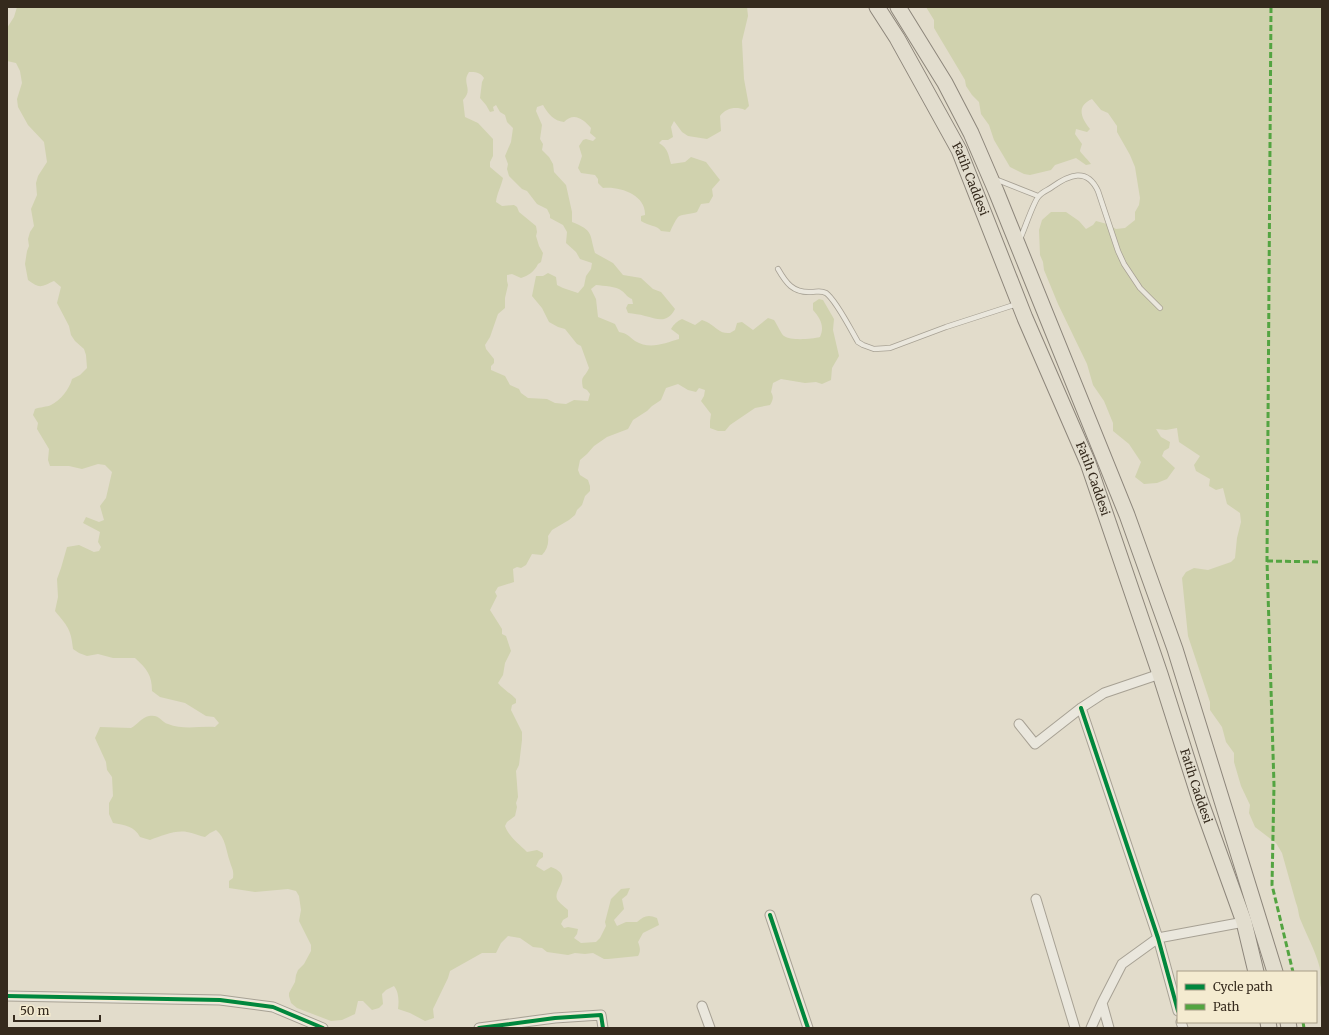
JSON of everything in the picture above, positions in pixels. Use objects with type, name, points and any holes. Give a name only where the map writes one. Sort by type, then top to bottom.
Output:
[{"type":"main road","name":"Fatih Caddesi","points":[[877,7],[897,38],[959,150],[1020,304],[1088,463],[1160,674],[1200,800],[1244,922],[1256,971]]},
{"type":"main road","name":"Fatih Caddesi","points":[[898,7],[945,83],[971,133],[1127,515],[1175,649],[1275,971]]},
{"type":"street","points":[[1019,724],[1036,744],[1081,708],[1104,692],[1160,674]]},
{"type":"street","points":[[1081,708],[1158,938],[1177,1007]]},
{"type":"street","points":[[1036,898],[1075,1028]]},
{"type":"street","points":[[770,915],[808,1028]]},
{"type":"street","points":[[1091,1028],[1122,964],[1158,938],[1244,922]]},
{"type":"street","points":[[7,996],[220,1000],[273,1007],[323,1028]]},
{"type":"street","points":[[1102,1004],[1109,1028]]},
{"type":"street","points":[[702,1006],[710,1028]]},
{"type":"street","points":[[479,1028],[555,1018],[601,1015],[603,1028]]},
{"type":"street","points":[[555,1018],[556,1028]]},
{"type":"lane","points":[[1018,245],[1038,196],[1072,176],[1082,176],[1092,182],[1098,192],[1118,251],[1124,264],[1140,288],[1160,308]]},
{"type":"lane","points":[[990,177],[1038,196]]},
{"type":"lane","points":[[778,269],[787,284],[792,288],[804,292],[820,291],[830,296],[858,342],[874,349],[890,348],[946,327],[1020,304]]},
{"type":"green space","points":[[17,7],[747,7],[748,16],[742,41],[744,79],[749,106],[745,110],[735,108],[722,113],[720,116],[721,131],[707,139],[688,136],[682,132],[674,121],[671,127],[673,137],[668,140],[662,140],[659,143],[669,155],[671,164],[685,162],[691,157],[706,162],[720,180],[712,189],[713,196],[709,203],[701,204],[697,212],[678,217],[670,232],[661,231],[641,221],[641,216],[645,215],[644,208],[637,197],[631,193],[624,190],[603,188],[598,183],[598,179],[595,175],[581,173],[578,168],[582,156],[579,146],[583,140],[586,139],[593,141],[596,138],[590,133],[591,128],[585,122],[575,117],[571,117],[564,122],[554,119],[543,105],[537,107],[536,111],[542,125],[540,139],[543,144],[542,150],[553,164],[554,172],[566,185],[572,212],[572,222],[590,233],[595,253],[613,263],[623,275],[641,278],[653,289],[661,292],[675,309],[669,317],[665,319],[628,313],[626,308],[628,304],[633,304],[632,299],[617,288],[596,285],[591,289],[596,299],[598,317],[615,324],[619,332],[627,334],[635,341],[646,345],[663,344],[679,339],[679,335],[671,329],[682,319],[695,325],[702,320],[709,323],[721,332],[730,333],[735,330],[737,323],[742,322],[753,330],[768,318],[774,320],[784,336],[787,338],[807,339],[820,337],[822,329],[821,322],[813,310],[813,303],[819,299],[823,300],[834,319],[833,330],[839,356],[832,368],[831,380],[822,384],[816,382],[805,383],[781,379],[773,383],[771,392],[773,398],[770,405],[755,408],[730,425],[725,431],[718,431],[710,428],[711,414],[701,401],[705,390],[699,388],[696,392],[688,390],[678,384],[666,388],[661,400],[633,420],[628,429],[607,437],[594,446],[580,460],[578,470],[580,475],[588,480],[590,486],[590,491],[585,496],[582,505],[577,510],[575,515],[569,520],[552,530],[548,536],[548,544],[546,549],[542,555],[532,554],[526,565],[521,568],[517,567],[513,569],[514,582],[498,587],[495,592],[497,596],[490,610],[502,629],[502,634],[506,636],[511,651],[505,663],[503,675],[498,683],[516,699],[516,703],[512,705],[511,710],[522,732],[519,765],[516,771],[518,797],[516,803],[517,807],[515,816],[507,822],[505,826],[512,837],[527,852],[537,850],[543,853],[543,857],[539,860],[536,866],[544,871],[551,867],[562,874],[562,883],[558,891],[557,899],[568,910],[568,917],[563,920],[561,924],[564,928],[568,927],[578,929],[574,938],[581,943],[596,942],[600,938],[606,926],[605,922],[611,899],[621,889],[630,888],[627,895],[622,899],[624,909],[614,920],[617,926],[626,922],[637,922],[644,917],[649,916],[657,918],[659,925],[643,933],[638,942],[640,952],[638,956],[604,959],[593,953],[575,953],[568,955],[547,952],[542,948],[533,947],[520,938],[508,936],[501,943],[496,953],[482,953],[450,971],[433,1009],[434,1018],[425,1021],[410,1013],[398,1009],[398,994],[394,986],[382,994],[383,1004],[379,1008],[372,1010],[363,1001],[358,1001],[355,1014],[342,1020],[331,1021],[297,1008],[291,1003],[289,996],[298,970],[304,964],[311,951],[311,945],[299,921],[301,910],[299,896],[296,891],[288,889],[255,892],[229,888],[229,881],[233,878],[233,871],[224,841],[216,830],[205,837],[187,832],[178,832],[150,840],[140,837],[132,828],[113,823],[109,814],[109,803],[113,796],[112,777],[107,770],[106,762],[95,738],[100,727],[131,728],[149,716],[156,716],[168,724],[179,727],[215,727],[219,723],[214,717],[206,716],[185,703],[160,697],[152,691],[150,676],[135,658],[113,658],[98,654],[87,656],[73,649],[70,632],[63,620],[55,611],[58,597],[57,579],[67,547],[79,545],[94,552],[99,551],[101,547],[98,542],[100,532],[83,523],[86,517],[99,522],[104,520],[100,506],[106,498],[112,472],[105,465],[98,464],[82,469],[69,466],[50,466],[48,460],[49,449],[37,429],[38,423],[33,415],[35,409],[49,406],[58,401],[67,390],[72,379],[80,375],[87,368],[84,349],[71,335],[69,326],[57,303],[61,287],[54,281],[46,285],[38,286],[28,280],[25,264],[29,246],[28,239],[34,226],[31,209],[37,195],[36,183],[38,176],[47,162],[44,142],[28,125],[18,107],[17,99],[22,83],[20,71],[16,63],[7,61],[7,28],[14,17]],"holes":[[[469,72],[479,73],[484,78],[480,98],[490,112],[494,111],[493,107],[496,105],[500,112],[505,115],[507,122],[513,128],[511,142],[505,156],[508,164],[507,169],[509,176],[522,189],[527,191],[537,204],[547,209],[550,218],[563,225],[567,232],[566,243],[576,252],[580,259],[592,263],[591,269],[586,276],[584,286],[578,293],[557,285],[556,277],[548,273],[543,276],[536,276],[532,296],[542,308],[549,322],[565,329],[577,344],[581,346],[589,368],[582,381],[583,388],[590,394],[588,401],[574,400],[566,404],[555,403],[547,399],[528,398],[521,393],[519,389],[510,385],[505,376],[491,370],[494,359],[486,349],[485,345],[490,337],[498,314],[505,308],[505,298],[508,285],[507,275],[512,274],[521,278],[529,275],[541,262],[543,253],[536,236],[536,226],[519,212],[517,207],[514,205],[502,206],[496,202],[503,178],[490,167],[490,162],[493,156],[493,139],[478,123],[465,117],[463,100],[468,89],[466,79]]]},
{"type":"green space","points":[[926,7],[1322,7],[1322,990],[1320,984],[1319,965],[1300,919],[1282,853],[1276,843],[1255,827],[1249,813],[1250,805],[1241,786],[1234,762],[1234,753],[1226,742],[1222,727],[1210,710],[1210,702],[1188,636],[1182,578],[1186,572],[1194,568],[1208,570],[1231,562],[1235,558],[1237,538],[1241,522],[1240,513],[1227,504],[1223,488],[1216,490],[1209,486],[1210,479],[1196,471],[1194,465],[1200,456],[1179,442],[1177,428],[1166,430],[1156,429],[1161,437],[1170,442],[1169,448],[1164,451],[1162,456],[1175,468],[1167,479],[1157,483],[1144,484],[1135,477],[1141,462],[1129,444],[1113,431],[1113,423],[1104,401],[1093,385],[1087,364],[1058,304],[1044,270],[1040,255],[1039,230],[1042,220],[1051,212],[1066,212],[1079,221],[1086,229],[1093,225],[1096,221],[1107,224],[1116,229],[1125,228],[1135,220],[1135,212],[1139,205],[1140,198],[1135,167],[1117,132],[1117,126],[1108,113],[1101,110],[1092,99],[1084,105],[1082,109],[1082,117],[1090,129],[1087,132],[1076,129],[1075,134],[1082,144],[1080,151],[1091,164],[1086,165],[1076,158],[1055,165],[1051,170],[1030,175],[1024,174],[1010,167],[994,140],[989,125],[981,114],[979,102],[966,86],[965,80],[934,28],[934,20]]},
{"type":"marked path","points":[[1271,7],[1267,561],[1274,785],[1272,885],[1293,971]]},
{"type":"marked path","points":[[1267,561],[1322,562]]},
{"type":"marked path","points":[[1303,1023],[1304,1028]]},
{"type":"cycle path","points":[[1081,708],[1158,938],[1177,1007]]},
{"type":"cycle path","points":[[770,915],[808,1028]]},
{"type":"cycle path","points":[[7,996],[220,1000],[273,1007],[323,1028]]},
{"type":"cycle path","points":[[479,1028],[555,1018],[601,1015],[603,1028]]}]
